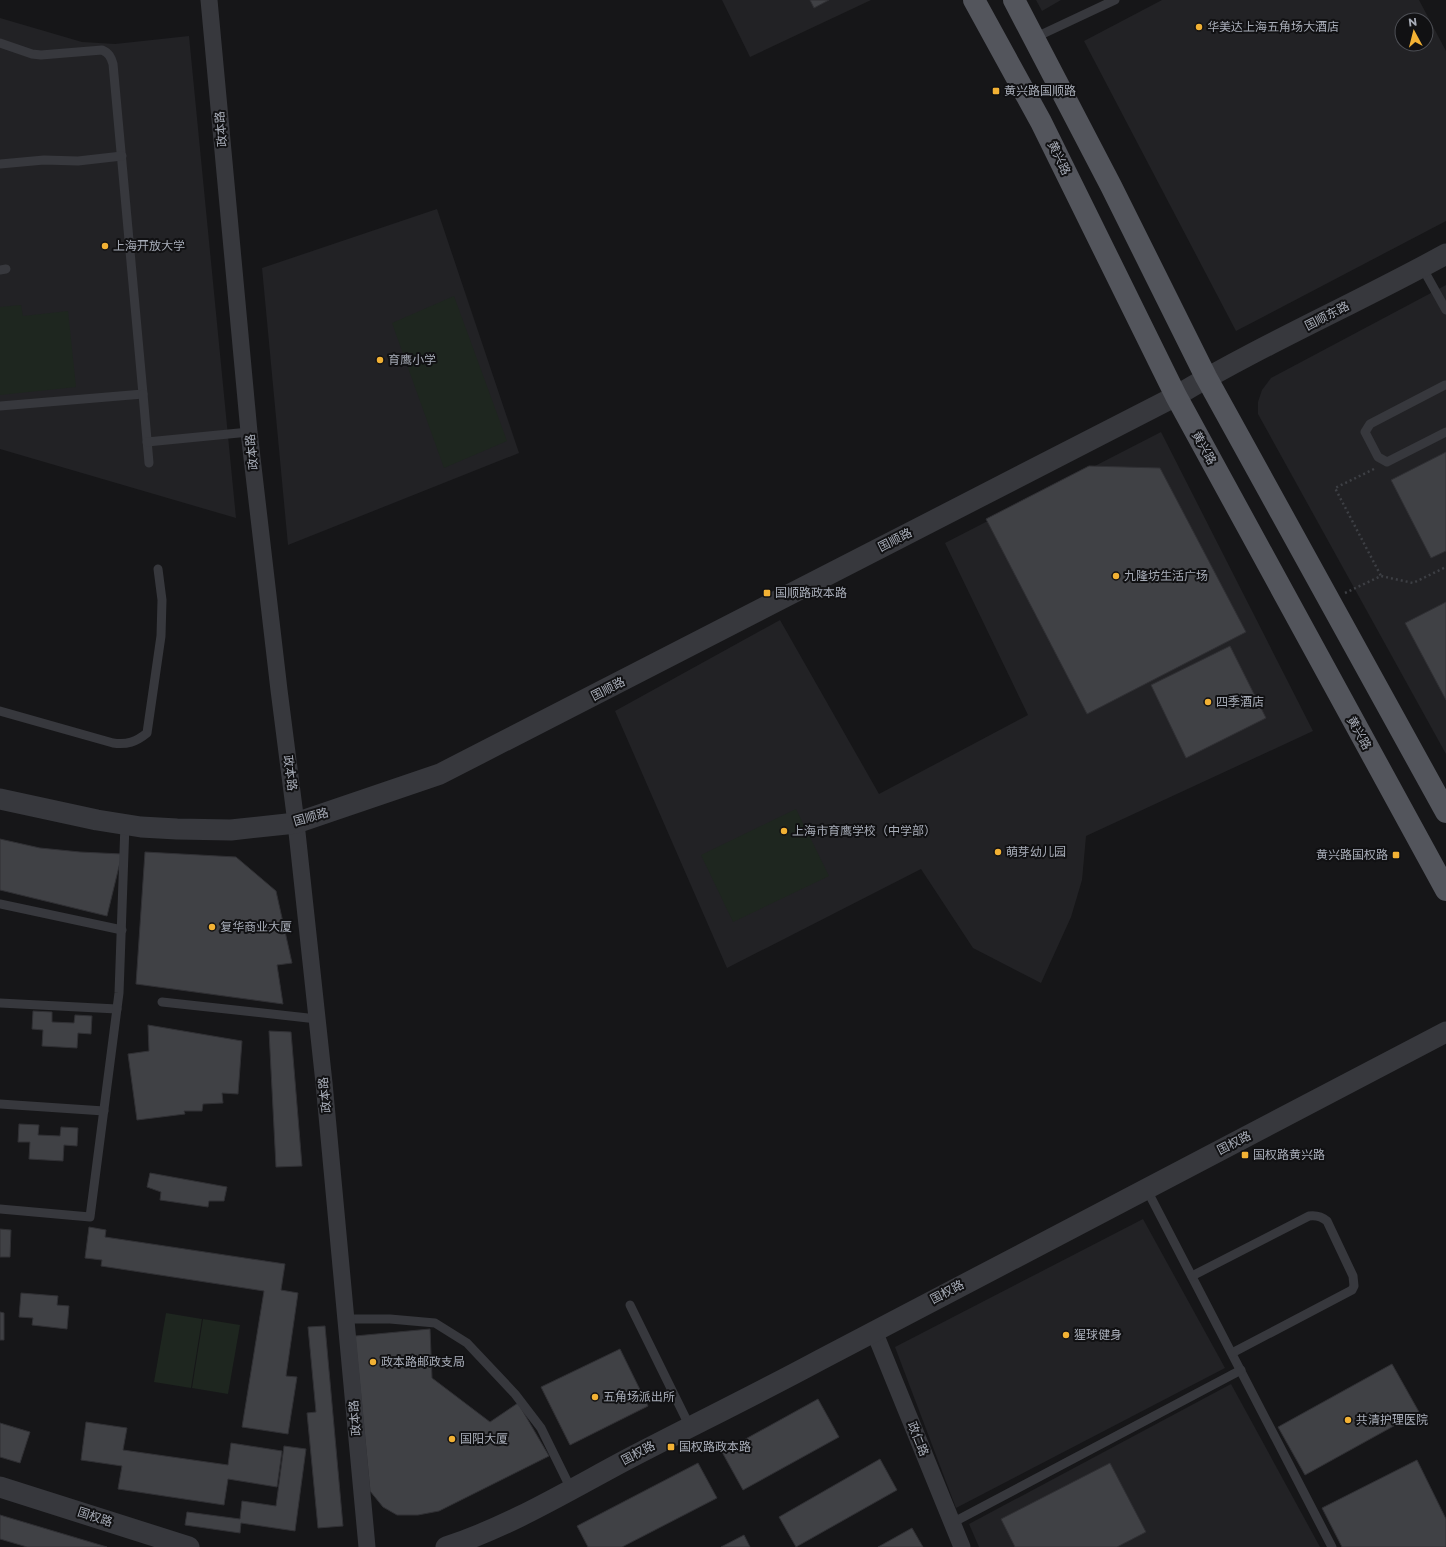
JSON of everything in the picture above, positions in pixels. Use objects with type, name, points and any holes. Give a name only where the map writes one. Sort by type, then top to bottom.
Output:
[{"type":"main road","name":"黄兴路","points":[[974,0],[1041,122],[1176,396],[1446,890]]},
{"type":"main road","points":[[1014,0],[1111,186],[1206,377],[1446,812]]},
{"type":"street","name":"政本路","points":[[210,0],[250,432],[279,690],[296,823],[317,1019],[368,1547]]},
{"type":"street","name":"国顺东路","points":[[1176,396],[1206,377],[1446,254]]},
{"type":"street","name":"国顺路","points":[[0,799],[96,820],[125,824],[177,829],[231,830],[296,823],[440,774],[1176,396]]},
{"type":"street","name":"国权路","points":[[446,1547],[464,1541],[530,1511],[690,1427],[751,1397],[1146,1188],[1446,1032]]},
{"type":"street","name":"政仁路","points":[[874,1331],[962,1547]]},
{"type":"street","name":"国权路","points":[[0,1487],[189,1547]]},
{"type":"lane","points":[[1034,38],[1115,0]]},
{"type":"lane","points":[[0,43],[32,54],[41,55],[102,50],[107,52],[111,57],[113,64],[122,156],[149,463]]},
{"type":"lane","points":[[0,164],[44,160],[78,161],[122,156]]},
{"type":"lane","points":[[1422,267],[1446,310]]},
{"type":"lane","points":[[1446,385],[1370,424],[1365,432],[1378,458],[1386,462],[1446,432]]},
{"type":"lane","points":[[0,406],[143,394]]},
{"type":"lane","points":[[147,442],[250,432]]},
{"type":"lane","points":[[0,711],[113,743],[124,744],[134,742],[147,733],[162,636],[162,600],[158,569]]},
{"type":"lane","points":[[0,1209],[90,1217],[119,993],[125,824]]},
{"type":"lane","points":[[0,904],[122,930]]},
{"type":"lane","points":[[162,1002],[317,1019]]},
{"type":"lane","points":[[0,1003],[117,1009]]},
{"type":"lane","points":[[0,1104],[104,1111]]},
{"type":"lane","points":[[1146,1188],[1332,1547]]},
{"type":"lane","points":[[1192,1276],[1309,1216],[1322,1217],[1326,1221],[1353,1276],[1354,1286],[1352,1290],[1232,1353]]},
{"type":"lane","points":[[630,1305],[690,1427]]},
{"type":"lane","points":[[346,1319],[390,1319],[435,1322],[467,1343],[515,1394],[541,1428],[571,1489]]},
{"type":"lane","points":[[952,1523],[1241,1370]]},
{"type":"path","points":[[1382,576],[1335,488],[1386,462]]},
{"type":"path","points":[[1330,601],[1382,576],[1413,584],[1446,566]]},
{"type":"shaded area","points":[[722,0],[871,0],[750,57]]},
{"type":"shaded area","points":[[1036,0],[1061,0],[1042,11]]},
{"type":"shaded area","points":[[1162,0],[1419,0],[1425,12],[1394,12],[1394,52],[1434,52],[1434,28],[1446,51],[1446,221],[1236,331],[1084,41]]},
{"type":"shaded area","name":"上海开放大学","points":[[0,18],[82,42],[115,44],[189,36],[236,518],[0,449]]},
{"type":"shaded area","name":"育鹰小学","points":[[437,209],[519,453],[288,545],[262,268]]},
{"type":"shaded area","points":[[1446,285],[1446,754],[1258,414],[1258,402],[1262,390],[1271,378]]},
{"type":"shaded area","points":[[454,296],[507,441],[444,468],[392,323]]},
{"type":"shaded area","points":[[21,305],[23,316],[68,311],[76,387],[0,395],[0,307]]},
{"type":"shaded area","points":[[1161,432],[1313,731],[1086,836],[1082,880],[1071,917],[1041,983],[973,948],[921,869],[727,968],[615,711],[780,620],[879,794],[1028,715],[945,543]]},
{"type":"shaded area","points":[[796,809],[829,876],[733,922],[701,855]]},
{"type":"shaded area","points":[[1143,1219],[1225,1368],[956,1508],[895,1347]]},
{"type":"shaded area","points":[[166,1313],[202,1319],[191,1388],[154,1382]]},
{"type":"shaded area","points":[[203,1319],[240,1325],[228,1394],[192,1388]]},
{"type":"shaded area","points":[[1231,1384],[1320,1547],[979,1547],[969,1524]]},
{"type":"building","points":[[810,0],[829,0],[814,8]]},
{"type":"building","points":[[1446,452],[1446,551],[1431,558],[1391,480]]},
{"type":"building","name":"九隆坊生活广场","points":[[1089,466],[1160,468],[1246,632],[1087,714],[986,519]]},
{"type":"building","points":[[1446,602],[1446,700],[1405,623]]},
{"type":"building","name":"四季酒店","points":[[1230,646],[1266,718],[1186,758],[1151,685]]},
{"type":"building","points":[[0,839],[40,848],[122,854],[107,916],[0,890]]},
{"type":"building","name":"复华商业大厦","points":[[145,852],[236,857],[276,891],[292,963],[277,965],[283,1004],[136,984]]},
{"type":"building","points":[[33,1011],[52,1012],[52,1022],[74,1023],[75,1015],[92,1016],[91,1034],[78,1033],[77,1048],[42,1046],[43,1030],[32,1029]]},
{"type":"building","points":[[148,1025],[242,1041],[238,1094],[222,1093],[223,1103],[203,1104],[202,1111],[184,1111],[185,1114],[137,1120],[128,1054],[149,1051]]},
{"type":"building","points":[[269,1031],[291,1032],[302,1166],[276,1167]]},
{"type":"building","points":[[19,1124],[39,1125],[38,1135],[60,1136],[61,1127],[78,1128],[77,1146],[64,1145],[63,1161],[29,1159],[30,1142],[18,1142]]},
{"type":"building","points":[[150,1173],[227,1187],[224,1201],[209,1201],[208,1207],[160,1200],[161,1192],[147,1187]]},
{"type":"building","points":[[89,1227],[106,1230],[105,1237],[285,1264],[281,1290],[298,1293],[286,1376],[297,1377],[288,1434],[242,1427],[264,1291],[101,1266],[102,1260],[85,1258]]},
{"type":"building","points":[[0,1229],[11,1230],[10,1257],[0,1257]]},
{"type":"building","points":[[21,1293],[58,1296],[57,1305],[69,1306],[67,1329],[32,1325],[33,1318],[19,1317]]},
{"type":"building","points":[[0,1312],[4,1313],[4,1340],[0,1340]]},
{"type":"building","points":[[325,1326],[343,1526],[318,1528],[307,1413],[316,1412],[308,1327]]},
{"type":"building","name":"国阳大厦","points":[[430,1329],[432,1378],[490,1422],[518,1403],[549,1456],[439,1511],[418,1515],[397,1515],[383,1507],[370,1491],[355,1336]]},
{"type":"building","name":"五角场派出所","points":[[620,1349],[648,1406],[570,1445],[541,1387]]},
{"type":"building","name":"共清护理医院","points":[[1392,1364],[1419,1412],[1305,1475],[1278,1427]]},
{"type":"building","points":[[818,1399],[839,1437],[743,1490],[722,1452]]},
{"type":"building","points":[[86,1422],[127,1428],[123,1450],[228,1465],[231,1443],[282,1451],[277,1487],[228,1479],[224,1505],[118,1489],[122,1466],[81,1460]]},
{"type":"building","points":[[0,1423],[30,1432],[20,1463],[0,1457]]},
{"type":"building","points":[[284,1446],[306,1449],[295,1531],[241,1523],[240,1533],[185,1525],[187,1512],[240,1519],[242,1501],[276,1506]]},
{"type":"building","points":[[880,1459],[897,1490],[796,1547],[779,1517]]},
{"type":"building","points":[[1417,1460],[1446,1519],[1446,1547],[1342,1547],[1322,1508]]},
{"type":"building","points":[[698,1463],[717,1498],[622,1547],[588,1547],[577,1526]]},
{"type":"building","points":[[1110,1463],[1146,1532],[1117,1547],[1015,1547],[1001,1519]]},
{"type":"building","points":[[0,1515],[107,1547],[27,1547],[0,1539]]},
{"type":"building","points":[[912,1528],[923,1547],[878,1547]]},
{"type":"building","points":[[744,1535],[750,1547],[721,1547]]},
{"type":"place","name":"华美达上海五角场大酒店","points":[[1199,27]]},
{"type":"place","name":"黄兴路国顺路","points":[[996,91]]},
{"type":"place","name":"上海开放大学","points":[[105,246]]},
{"type":"place","name":"育鹰小学","points":[[380,360]]},
{"type":"place","name":"九隆坊生活广场","points":[[1116,576]]},
{"type":"place","name":"国顺路政本路","points":[[767,593]]},
{"type":"place","name":"四季酒店","points":[[1208,702]]},
{"type":"place","name":"上海市育鹰学校（中学部）","points":[[784,831]]},
{"type":"place","name":"萌芽幼儿园","points":[[998,852]]},
{"type":"place","name":"黄兴路国权路","points":[[1396,855]]},
{"type":"place","name":"复华商业大厦","points":[[212,927]]},
{"type":"place","name":"国权路黄兴路","points":[[1245,1155]]},
{"type":"place","name":"猩球健身","points":[[1066,1335]]},
{"type":"place","name":"政本路邮政支局","points":[[373,1362]]},
{"type":"place","name":"五角场派出所","points":[[595,1397]]},
{"type":"place","name":"共清护理医院","points":[[1348,1420]]},
{"type":"place","name":"国阳大厦","points":[[452,1439]]},
{"type":"place","name":"国权路政本路","points":[[671,1447]]}]
